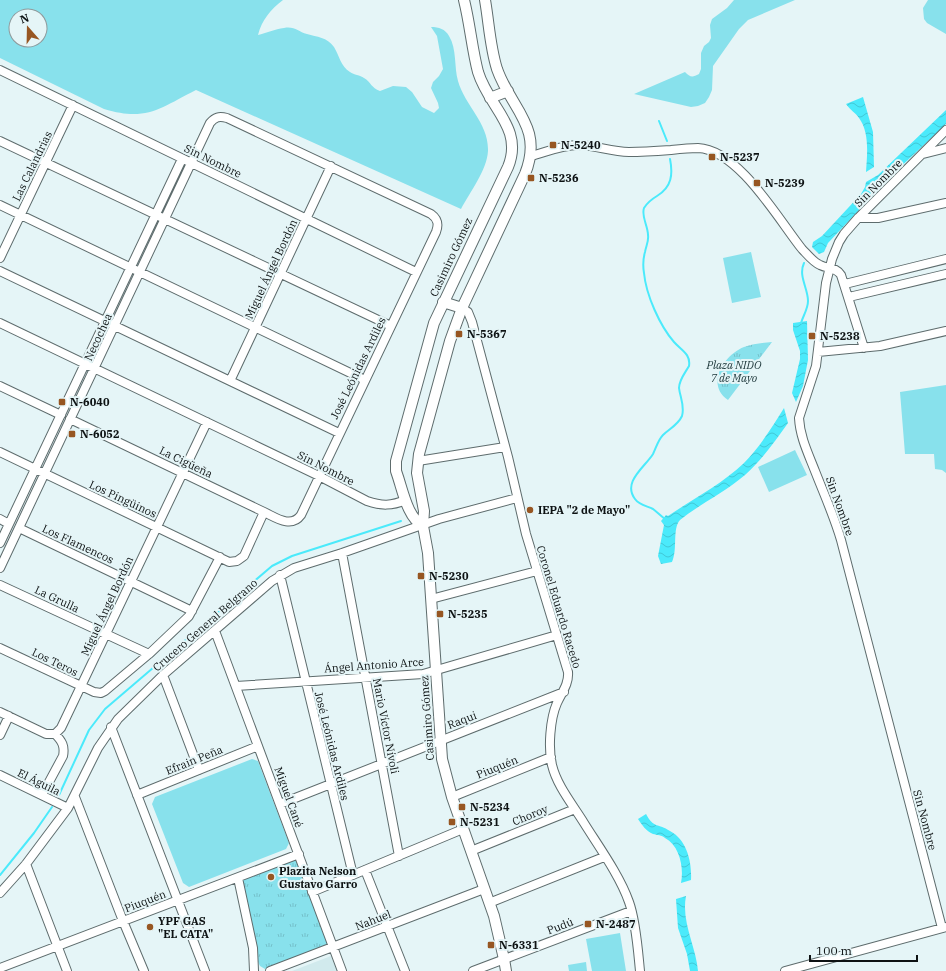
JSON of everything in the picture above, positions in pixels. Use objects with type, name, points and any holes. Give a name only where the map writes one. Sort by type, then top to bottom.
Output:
[{"type":"main road","name":"Casimiro Gómez","points":[[423,526],[412,517],[396,471],[396,461],[431,333],[443,302],[511,159],[512,142],[510,132],[490,98],[477,67],[464,0]]},
{"type":"main road","name":"Casimiro Gómez","points":[[485,0],[494,58],[499,74],[528,128],[530,137],[530,156],[525,174],[462,308],[450,341],[418,461],[417,473],[424,511],[423,526],[427,546],[440,740],[444,768],[452,797],[490,903],[506,971]]},
{"type":"main road","points":[[490,98],[508,91]]},
{"type":"main road","points":[[443,302],[462,308]]},
{"type":"street","name":"Sin Nombre","points":[[0,70],[416,272]]},
{"type":"street","name":"Las Calandrias","points":[[0,258],[73,105]]},
{"type":"street","name":"Necochea","points":[[0,568],[210,123],[217,117],[227,118],[331,166]]},
{"type":"street","name":"Sin Nombre","points":[[944,928],[839,534],[801,434],[799,418],[813,376],[818,352],[829,268],[842,238],[858,218],[946,130]]},
{"type":"street","points":[[0,141],[391,326]]},
{"type":"street","points":[[530,156],[562,147],[578,145],[618,151],[698,148],[716,152],[732,163],[749,180],[811,258],[821,266],[839,272],[845,284],[864,348]]},
{"type":"street","points":[[922,154],[946,148]]},
{"type":"street","name":"Necochea","points":[[0,543],[182,158]]},
{"type":"street","name":"Miguel Ángel Bordón","points":[[230,381],[331,166]]},
{"type":"street","name":"José Leónidas Ardiles","points":[[292,522],[301,515],[438,228],[437,219],[431,214],[331,166]]},
{"type":"street","points":[[858,218],[878,218],[946,203]]},
{"type":"street","points":[[0,205],[365,380]]},
{"type":"street","points":[[845,284],[946,259]]},
{"type":"street","points":[[0,271],[339,433]]},
{"type":"street","points":[[849,297],[946,274]]},
{"type":"street","name":"Coronel Eduardo Racedo","points":[[462,308],[468,312],[471,318],[506,447],[523,525],[568,672],[568,682],[558,702],[553,719],[551,757],[556,777],[625,891],[631,910],[640,971]]},
{"type":"street","name":"Sin Nombre","points":[[0,323],[319,476],[367,501],[375,504],[392,505],[406,500]]},
{"type":"street","points":[[818,352],[864,348],[896,343],[946,331]]},
{"type":"street","points":[[0,386],[61,415]]},
{"type":"street","name":"La Cigüeña","points":[[70,419],[264,512],[284,521],[292,522]]},
{"type":"street","name":"Miguel Ángel Bordón","points":[[55,734],[61,728],[206,422]]},
{"type":"street","points":[[418,461],[506,447]]},
{"type":"street","name":"Los Pingüinos","points":[[0,452],[229,562],[237,561],[244,556],[264,512]]},
{"type":"street","name":"Crucero General Belgrano","points":[[0,893],[26,864],[68,808],[75,797],[98,748],[111,727],[128,708],[163,675],[280,575],[294,568],[447,517],[517,498]]},
{"type":"street","points":[[0,519],[9,524]]},
{"type":"street","name":"Los Flamencos","points":[[19,528],[192,611]]},
{"type":"street","name":"Mario Víctor Nívoli","points":[[342,553],[399,856]]},
{"type":"street","points":[[149,654],[185,620],[192,611],[220,557]]},
{"type":"street","points":[[431,599],[537,571]]},
{"type":"street","name":"José Leónidas Ardiles","points":[[280,575],[304,680],[353,875]]},
{"type":"street","name":"La Grulla","points":[[0,585],[149,654]]},
{"type":"street","name":"Miguel Cané","points":[[215,631],[342,971]]},
{"type":"street","name":"Ángel Antonio Arce","points":[[236,686],[304,680],[366,678],[436,671],[557,634]]},
{"type":"street","name":"Los Teros","points":[[0,648],[94,692],[101,693],[108,689],[149,654]]},
{"type":"street","points":[[163,675],[199,770]]},
{"type":"street","name":"Raqui","points":[[280,804],[564,692]]},
{"type":"street","points":[[0,712],[46,734],[55,734],[63,744],[64,749],[61,762],[42,795]]},
{"type":"street","points":[[0,735],[9,716]]},
{"type":"street","points":[[111,727],[205,971]]},
{"type":"street","name":"Efrain Peña","points":[[137,795],[258,746]]},
{"type":"street","name":"Piuquén","points":[[452,797],[551,757]]},
{"type":"street","name":"El Águila","points":[[0,775],[68,808]]},
{"type":"street","points":[[75,797],[144,971]]},
{"type":"street","name":"Choroy","points":[[471,851],[575,809]]},
{"type":"street","points":[[312,892],[463,829]]},
{"type":"street","name":"Piuquén","points":[[0,968],[298,854]]},
{"type":"street","points":[[490,903],[604,856]]},
{"type":"street","points":[[26,864],[67,971]]},
{"type":"street","points":[[365,870],[405,971]]},
{"type":"street","points":[[238,878],[253,948],[254,971]]},
{"type":"street","name":"Nahuel","points":[[270,971],[484,889]]},
{"type":"street","name":"Pudú","points":[[473,971],[631,910]]},
{"type":"street","points":[[785,971],[944,928]]},
{"type":"shaded area","points":[[331,956],[337,971],[292,971]]},
{"type":"green space","points":[[0,0],[283,0],[267,16],[258,35],[277,29],[294,28],[304,33],[325,39],[334,47],[342,64],[347,70],[353,74],[361,76],[380,91],[393,86],[406,87],[412,92],[422,107],[434,113],[439,108],[431,88],[433,82],[443,69],[437,36],[431,27],[437,27],[446,32],[452,41],[458,81],[461,90],[485,132],[488,151],[485,166],[461,209],[196,90],[153,111],[131,114],[119,113],[104,109],[0,58]]},
{"type":"green space","points":[[734,0],[795,0],[748,20],[739,29],[713,66],[712,90],[705,103],[691,107],[634,94],[685,72],[691,76],[699,74],[701,69],[701,53],[704,46],[711,38],[710,25],[712,19],[727,8]]},
{"type":"green space","points":[[928,0],[946,0],[946,34],[927,23],[924,19],[923,8]]},
{"type":"green space","points":[[751,252],[761,297],[732,303],[723,258]]},
{"type":"green space","name":"Plaza NIDO 7 de Mayo","points":[[772,342],[728,400],[721,393],[718,386],[720,370],[724,363],[730,356],[744,347]]},
{"type":"green space","points":[[946,385],[946,473],[942,470],[935,469],[934,454],[905,454],[900,392]]},
{"type":"green space","points":[[795,450],[807,475],[769,492],[758,467]]},
{"type":"green space","points":[[252,759],[258,761],[289,843],[286,849],[189,887],[183,883],[152,804],[155,797]]},
{"type":"green space","points":[[292,859],[297,859],[328,944],[265,969],[260,966],[258,962],[242,881]]},
{"type":"green space","points":[[620,933],[626,971],[592,971],[586,939]]},
{"type":"green space","points":[[586,962],[587,971],[569,971],[568,965]]},
{"type":"water","points":[[863,97],[873,132],[874,167],[866,172],[867,144],[865,130],[858,116],[846,104]]},
{"type":"water","points":[[946,110],[946,124],[892,175],[828,243],[824,252],[819,254],[812,247],[813,242],[822,236],[861,194],[866,182],[878,175]]},
{"type":"water","points":[[807,321],[808,360],[803,386],[796,402],[792,393],[800,359],[800,351],[793,330],[793,323]]},
{"type":"water","points":[[784,408],[788,423],[768,450],[745,475],[680,520],[676,529],[675,551],[672,562],[661,564],[658,556],[664,525],[661,521],[666,515],[668,516],[717,485],[744,463],[761,444]]},
{"type":"water","points":[[646,814],[651,822],[670,831],[681,840],[687,852],[691,866],[691,880],[681,883],[682,871],[680,858],[674,846],[662,836],[653,834],[646,830],[638,819]]},
{"type":"water","points":[[686,896],[685,915],[698,971],[690,971],[687,954],[678,928],[676,899]]},
{"type":"waterway","points":[[659,121],[667,141]]},
{"type":"waterway","points":[[665,519],[653,509],[637,501],[632,493],[631,487],[636,475],[653,454],[661,437],[676,424],[682,416],[683,405],[679,385],[689,366],[687,355],[674,342],[654,310],[645,282],[643,263],[648,241],[648,232],[643,211],[650,201],[666,189],[671,175],[670,159]]},
{"type":"waterway","points":[[801,323],[808,304],[808,296],[802,273],[804,263]]},
{"type":"waterway","points":[[59,795],[89,730],[105,709],[272,566],[292,556],[401,521]]},
{"type":"waterway","points":[[0,875],[34,833],[52,807]]},
{"type":"place","name":"N-5240","points":[[553,145]]},
{"type":"place","name":"N-5237","points":[[712,157]]},
{"type":"place","name":"N-5236","points":[[531,178]]},
{"type":"place","name":"N-5239","points":[[757,183]]},
{"type":"place","name":"N-5367","points":[[459,334]]},
{"type":"place","name":"N-5238","points":[[812,336]]},
{"type":"place","name":"N-6040","points":[[62,402]]},
{"type":"place","name":"N-6052","points":[[72,434]]},
{"type":"place","name":"IEPA \"2 de Mayo\"","points":[[530,510]]},
{"type":"place","name":"N-5230","points":[[421,576]]},
{"type":"place","name":"N-5235","points":[[440,614]]},
{"type":"place","name":"N-5234","points":[[462,807]]},
{"type":"place","name":"N-5231","points":[[452,822]]},
{"type":"place","name":"Plazita Nelson Gustavo Garro","points":[[271,877]]},
{"type":"place","name":"N-2487","points":[[588,924]]},
{"type":"place","name":"YPF GAS \"EL CATA\"","points":[[150,927]]},
{"type":"place","name":"N-6331","points":[[491,945]]}]
